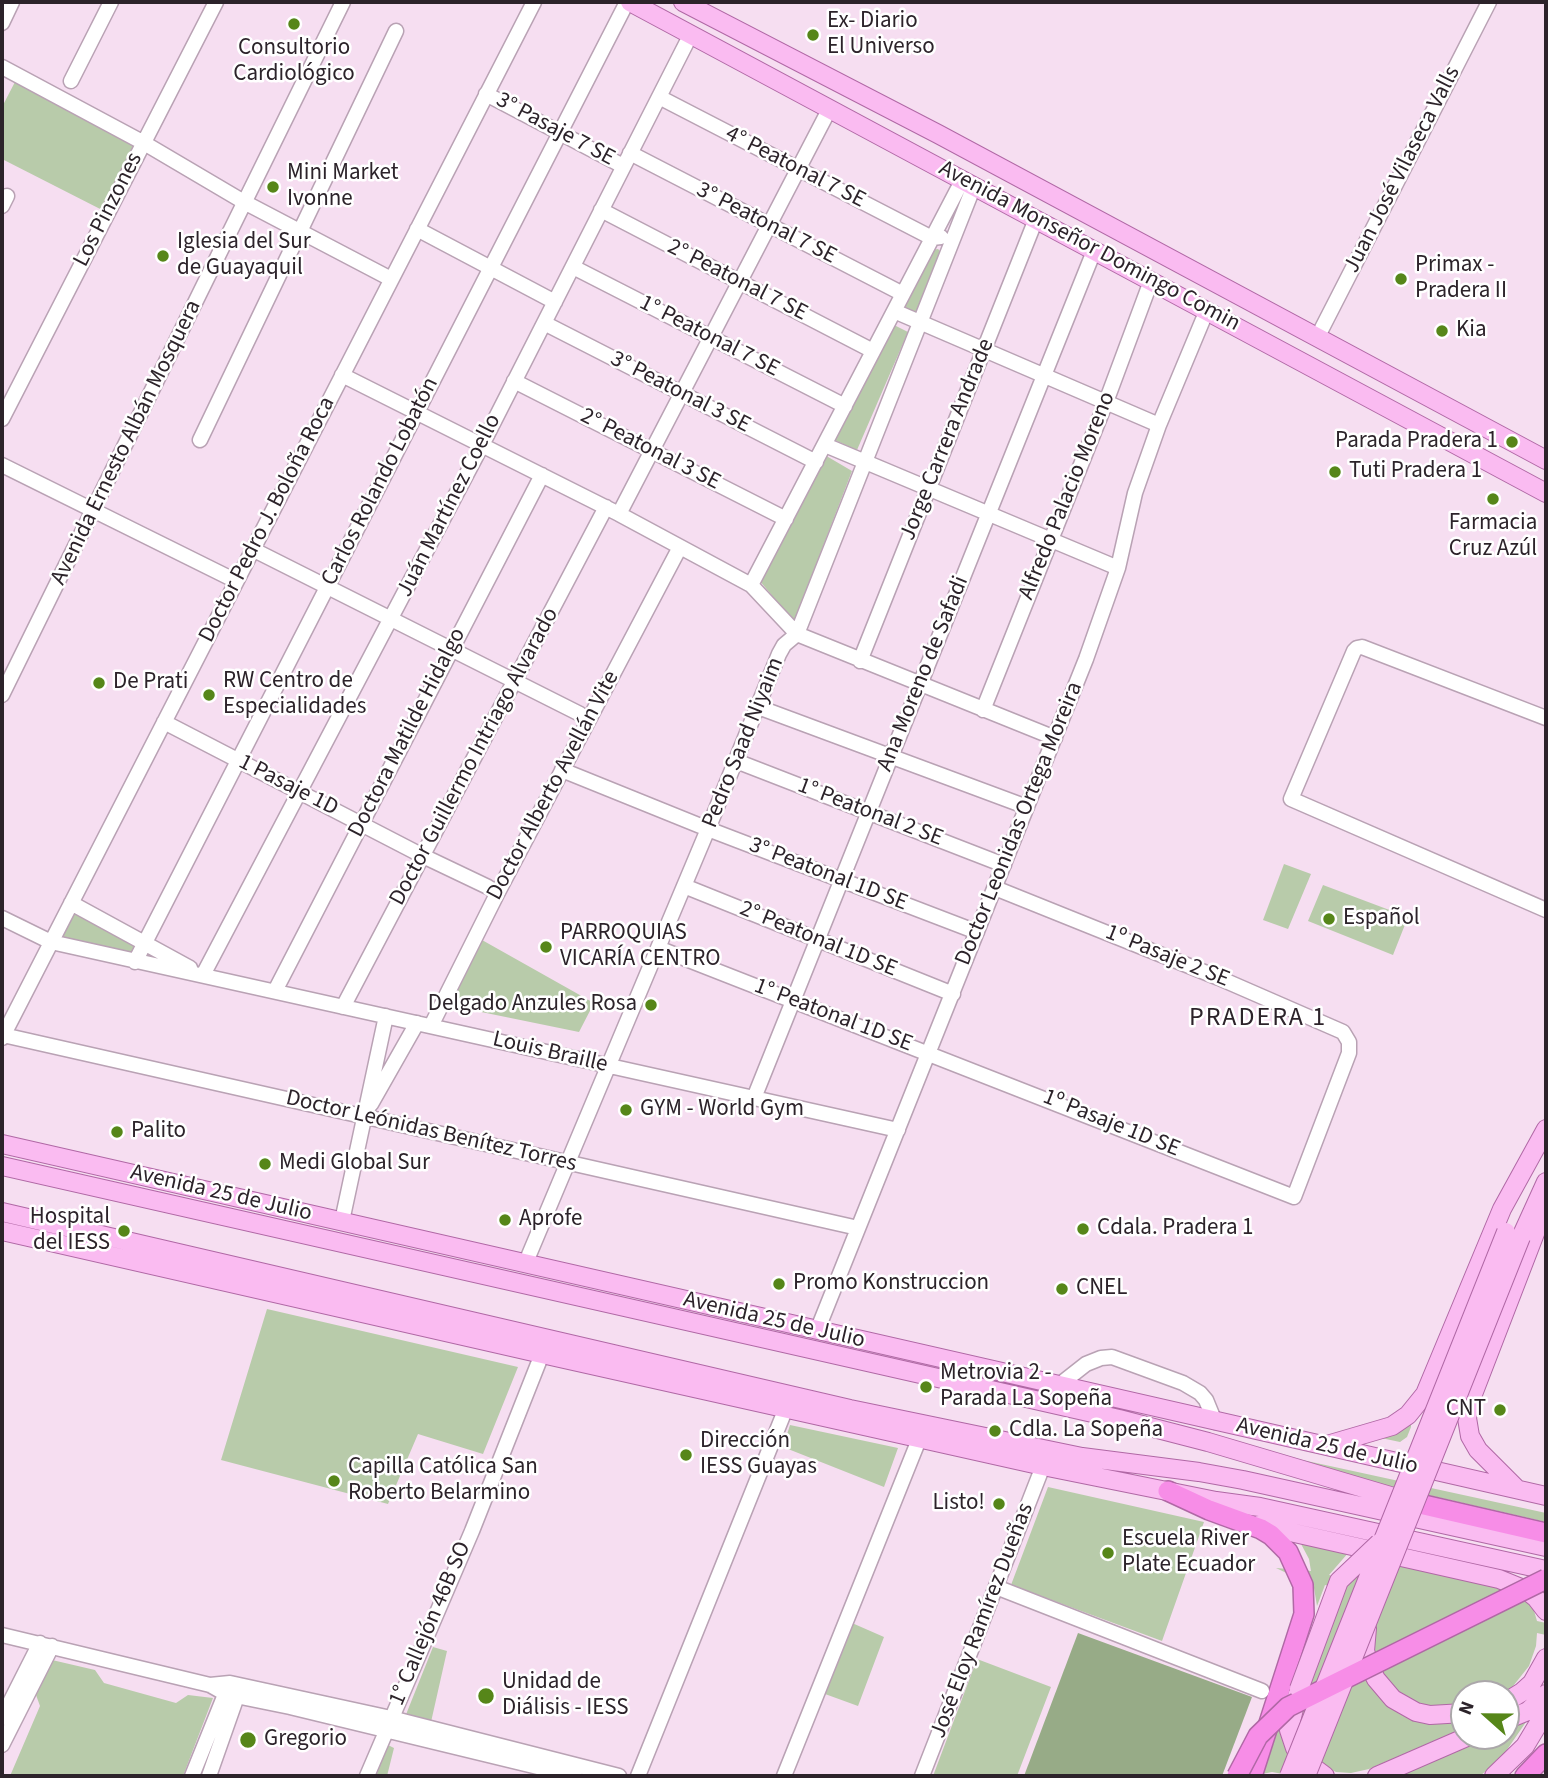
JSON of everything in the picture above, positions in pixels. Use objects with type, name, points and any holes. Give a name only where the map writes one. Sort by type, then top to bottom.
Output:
[{"type":"highway","points":[[1168,1491],[1261,1529],[1280,1542],[1300,1575],[1305,1601],[1304,1614],[1252,1776]]},
{"type":"highway","points":[[1425,1506],[1546,1533]]},
{"type":"highway","points":[[1237,1776],[1258,1736],[1288,1707],[1546,1579]]},
{"type":"highway","points":[[1525,1776],[1546,1754]]},
{"type":"main road","name":"Avenida Monseñor Domingo Comin","points":[[629,2],[1546,493]]},
{"type":"main road","name":"Avenida Monseñor Domingo Comin","points":[[683,2],[938,134],[1546,460]]},
{"type":"main road","points":[[1306,1776],[1513,1234],[1546,1130]]},
{"type":"main road","points":[[1323,1446],[1392,1426],[1408,1415],[1425,1394],[1502,1209],[1546,1130]]},
{"type":"main road","name":"Avenida 25 de Julio","points":[[2,1144],[1546,1496]]},
{"type":"main road","name":"Avenida 25 de Julio","points":[[2,1166],[1119,1419],[1208,1442],[1425,1506]]},
{"type":"main road","points":[[110,1168],[163,1201]]},
{"type":"main road","points":[[1289,1776],[1386,1531],[1513,1234],[1546,1182]]},
{"type":"main road","points":[[1517,1489],[1478,1450],[1470,1436],[1467,1418],[1470,1402],[1546,1205]]},
{"type":"main road","points":[[2,1212],[850,1409],[1082,1457],[1242,1480],[1546,1548]]},
{"type":"main road","points":[[2,1231],[1043,1465],[1260,1507],[1546,1570]]},
{"type":"main road","points":[[115,1237],[155,1266]]},
{"type":"main road","points":[[411,1258],[496,1255]]},
{"type":"main road","points":[[666,1297],[714,1328]]},
{"type":"main road","points":[[429,1328],[515,1331]]},
{"type":"main road","points":[[1119,1419],[1215,1422]]},
{"type":"main road","points":[[1082,1457],[1168,1491]]},
{"type":"main road","points":[[1242,1520],[1499,1579],[1526,1590],[1546,1611]]},
{"type":"main road","points":[[1325,1776],[1305,1761],[1295,1748],[1289,1730],[1299,1689],[1339,1581],[1377,1545],[1386,1531]]},
{"type":"main road","points":[[1368,1616],[1365,1651],[1370,1667],[1393,1699],[1416,1712],[1430,1715],[1450,1714]]},
{"type":"main road","points":[[1520,1693],[1532,1683],[1546,1658]]},
{"type":"main road","points":[[1520,1714],[1528,1711],[1546,1694]]},
{"type":"main road","points":[[1494,1776],[1525,1746],[1546,1710]]},
{"type":"main road","points":[[1377,1776],[1450,1744]]},
{"type":"street","points":[[2,23],[12,2]]},
{"type":"street","points":[[71,81],[111,2]]},
{"type":"street","name":"Los Pinzones","points":[[2,419],[216,2]]},
{"type":"street","name":"Avenida Ernesto Albán Mosquera","points":[[2,695],[343,2]]},
{"type":"street","name":"Doctor Pedro J. Boloña Roca","points":[[2,1036],[534,2]]},
{"type":"street","name":"Carlos Rolando Lobatón","points":[[135,962],[559,133],[629,2]]},
{"type":"street","name":"Juan José Vilaseca Valls","points":[[1317,338],[1489,2]]},
{"type":"street","points":[[200,440],[397,31]]},
{"type":"street","name":"Juán Martínez Coello","points":[[203,975],[482,445],[691,34]]},
{"type":"street","points":[[2,67],[144,143],[244,202],[391,279]]},
{"type":"street","name":"3° Pasaje 7 SE","points":[[486,94],[559,133],[627,160]]},
{"type":"street","name":"4° Peatonal 7 SE","points":[[659,97],[797,170],[932,238],[941,237],[951,245]]},
{"type":"street","name":"Doctor Guillermo Intriago Alvarado","points":[[343,1007],[514,682],[612,511],[652,450],[830,108]]},
{"type":"street","name":"3° Peatonal 7 SE","points":[[627,160],[768,225],[903,294]]},
{"type":"street","points":[[751,585],[932,238],[968,182]]},
{"type":"street","name":"Pedro Saad Niyaim","points":[[526,1262],[659,948],[779,654],[784,645],[797,634],[951,245],[968,182]]},
{"type":"street","name":"2° Peatonal 7 SE","points":[[601,210],[873,351]]},
{"type":"street","name":"Jorge Carrera Andrade","points":[[860,661],[1035,219]]},
{"type":"street","points":[[417,229],[555,302]]},
{"type":"street","name":"Ana Moreno de Safadi","points":[[754,1098],[1094,251]]},
{"type":"street","name":"1° Peatonal 7 SE","points":[[572,267],[845,406]]},
{"type":"street","name":"Alfredo Palacio Moreno","points":[[983,710],[1052,540],[1151,281]]},
{"type":"street","name":"Doctor Leonidas Ortega Moreira","points":[[817,1331],[1086,659],[1118,568],[1135,493],[1159,425],[1207,310]]},
{"type":"street","points":[[894,311],[1159,425]]},
{"type":"street","name":"3° Peatonal 3 SE","points":[[544,323],[816,462]]},
{"type":"street","points":[[342,375],[542,475],[751,585],[797,634],[1055,738]]},
{"type":"street","name":"2° Peatonal 3 SE","points":[[514,381],[786,519]]},
{"type":"street","points":[[825,445],[1118,568]]},
{"type":"street","points":[[2,465],[236,581]]},
{"type":"street","name":"Doctora Matilde Hidalgo","points":[[275,991],[542,475]]},
{"type":"street","name":"Doctor Alberto Avellán Vite","points":[[364,1117],[424,1024],[680,547]]},
{"type":"street","points":[[253,549],[580,714]]},
{"type":"street","points":[[1546,718],[1362,647],[1354,650],[1291,799],[1546,910]]},
{"type":"street","points":[[758,707],[1027,807]]},
{"type":"street","name":"1 Pasaje 1D","points":[[164,722],[488,887]]},
{"type":"street","name":"1° Peatonal 2 SE","points":[[736,761],[1004,865]]},
{"type":"street","name":"3° Peatonal 1D SE","points":[[562,770],[977,932]]},
{"type":"street","name":"2° Peatonal 1D SE","points":[[684,886],[953,994]]},
{"type":"street","name":"1º Pasaje 2 SE","points":[[995,888],[1339,1029],[1349,1042],[1349,1054],[1294,1196]]},
{"type":"street","name":"Louis Braille","points":[[71,903],[203,975]]},
{"type":"street","name":"Louis Braille","points":[[2,918],[51,942],[135,962],[898,1130]]},
{"type":"street","name":"1° Peatonal 1D SE","points":[[659,948],[929,1054]]},
{"type":"street","name":"Doctor Alberto Avellán Vite","points":[[342,1221],[386,1016]]},
{"type":"street","name":"Doctor Leónidas Benítez Torres","points":[[2,1036],[858,1228]]},
{"type":"street","name":"1º Pasaje 1D SE","points":[[929,1054],[1294,1196]]},
{"type":"street","name":"1° Callejón 46B SO","points":[[367,1776],[472,1531],[542,1354]]},
{"type":"street","points":[[1058,1386],[1086,1364],[1112,1357],[1183,1383],[1200,1393],[1206,1400],[1215,1422]]},
{"type":"street","points":[[638,1776],[786,1408]]},
{"type":"street","points":[[784,1776],[920,1437]]},
{"type":"street","name":"José Eloy Ramírez Dueñas","points":[[922,1776],[1043,1465]]},
{"type":"street","points":[[996,1587],[1262,1691]]},
{"type":"street","points":[[2,1635],[210,1685],[619,1776]]},
{"type":"street","points":[[2,1718],[46,1645]]},
{"type":"street","points":[[2,1745],[46,1645]]},
{"type":"street","points":[[213,1775],[233,1689]]},
{"type":"street","points":[[192,1776],[233,1689]]},
{"type":"street","points":[[388,1724],[575,1776]]},
{"type":"shaded area","points":[[16,80],[141,148],[108,213],[2,159],[2,107]]},
{"type":"shaded area","points":[[938,249],[941,252],[915,317],[902,311],[932,250]]},
{"type":"shaded area","points":[[892,324],[908,332],[857,450],[832,439]]},
{"type":"shaded area","points":[[823,454],[852,471],[794,622],[759,580]]},
{"type":"shaded area","points":[[1284,864],[1311,874],[1288,929],[1263,920]]},
{"type":"shaded area","points":[[1323,885],[1408,917],[1393,955],[1308,921]]},
{"type":"shaded area","points":[[71,903],[144,943],[135,962],[51,942]]},
{"type":"shaded area","points":[[482,940],[594,1003],[579,1032],[447,1005]]},
{"type":"shaded area","points":[[267,1309],[518,1367],[483,1454],[418,1434],[388,1504],[221,1460]]},
{"type":"shaded area","points":[[1411,1419],[1407,1437],[1400,1442],[1381,1438]]},
{"type":"shaded area","points":[[790,1425],[898,1448],[884,1487],[783,1447]]},
{"type":"shaded area","points":[[1284,1456],[1546,1513],[1546,1522],[1367,1481]]},
{"type":"shaded area","name":"Escuela River Plate Ecuador","points":[[1048,1487],[1204,1522],[1162,1641],[1011,1585]]},
{"type":"shaded area","points":[[1300,1542],[1349,1552],[1329,1575],[1349,1580],[1361,1568],[1397,1563],[1503,1586],[1532,1604],[1537,1621],[1546,1623],[1546,1635],[1537,1633],[1529,1666],[1518,1680],[1450,1680],[1450,1734],[1369,1769],[1351,1773],[1336,1772],[1323,1766],[1298,1728],[1297,1717],[1343,1589],[1325,1585],[1317,1606],[1313,1582],[1276,1568],[1311,1571],[1309,1559]]},
{"type":"shaded area","points":[[852,1623],[884,1637],[858,1706],[825,1694]]},
{"type":"shaded area","points":[[1078,1633],[1252,1697],[1222,1776],[1024,1776]]},
{"type":"shaded area","points":[[433,1647],[447,1651],[431,1722],[405,1717]]},
{"type":"shaded area","points":[[977,1659],[1051,1687],[1017,1776],[933,1776]]},
{"type":"shaded area","points":[[52,1660],[95,1670],[104,1683],[176,1703],[188,1695],[213,1698],[183,1776],[10,1776],[40,1706],[36,1695]]},
{"type":"shaded area","points":[[1278,1725],[1284,1745],[1290,1754],[1283,1774],[1272,1772],[1257,1775]]},
{"type":"shaded area","points":[[388,1745],[394,1748],[387,1776],[376,1776]]},
{"type":"shaded area","points":[[1456,1750],[1507,1750],[1480,1776],[1392,1776]]},
{"type":"place","name":"Consultorio Cardiológico","points":[[294,24]]},
{"type":"place","name":"Ex- Diario El Universo","points":[[813,35]]},
{"type":"place","name":"Mini Market Ivonne","points":[[273,187]]},
{"type":"place","name":"Iglesia del Sur de Guayaquil","points":[[163,256]]},
{"type":"place","name":"Primax - Pradera II","points":[[1401,279]]},
{"type":"place","name":"Kia","points":[[1442,331]]},
{"type":"place","name":"Parada Pradera 1","points":[[1512,442]]},
{"type":"place","name":"Tuti Pradera 1","points":[[1335,472]]},
{"type":"place","name":"Farmacia Cruz Azúl","points":[[1493,499]]},
{"type":"place","name":"De Prati","points":[[99,683]]},
{"type":"place","name":"RW Centro de Especialidades","points":[[209,695]]},
{"type":"place","name":"Español","points":[[1329,919]]},
{"type":"place","name":"PARROQUIAS VICARÍA CENTRO","points":[[546,947]]},
{"type":"place","name":"Delgado Anzules Rosa","points":[[651,1005]]},
{"type":"place","name":"GYM - World Gym","points":[[626,1110]]},
{"type":"place","name":"Palito","points":[[117,1132]]},
{"type":"place","name":"Medi Global Sur","points":[[265,1164]]},
{"type":"place","name":"Aprofe","points":[[505,1220]]},
{"type":"place","name":"Cdala. Pradera 1","points":[[1083,1229]]},
{"type":"place","name":"Hospital del IESS","points":[[124,1231]]},
{"type":"place","name":"Promo Konstruccion","points":[[779,1284]]},
{"type":"place","name":"CNEL","points":[[1062,1289]]},
{"type":"place","name":"Metrovia 2 - Parada La Sopeña","points":[[926,1387]]},
{"type":"place","name":"CNT","points":[[1500,1410]]},
{"type":"place","name":"Cdla. La Sopeña","points":[[995,1431]]},
{"type":"place","name":"Dirección IESS Guayas","points":[[686,1455]]},
{"type":"place","name":"Capilla Católica San Roberto Belarmino","points":[[334,1481]]},
{"type":"place","name":"Listo!","points":[[999,1504]]},
{"type":"place","name":"Escuela River Plate Ecuador","points":[[1108,1553]]},
{"type":"place","name":"Unidad de Diálisis - IESS","points":[[486,1696]]},
{"type":"place","name":"Gregorio","points":[[248,1740]]},
{"type":"district","name":"PRADERA 1","points":[[1258,1019]]}]
